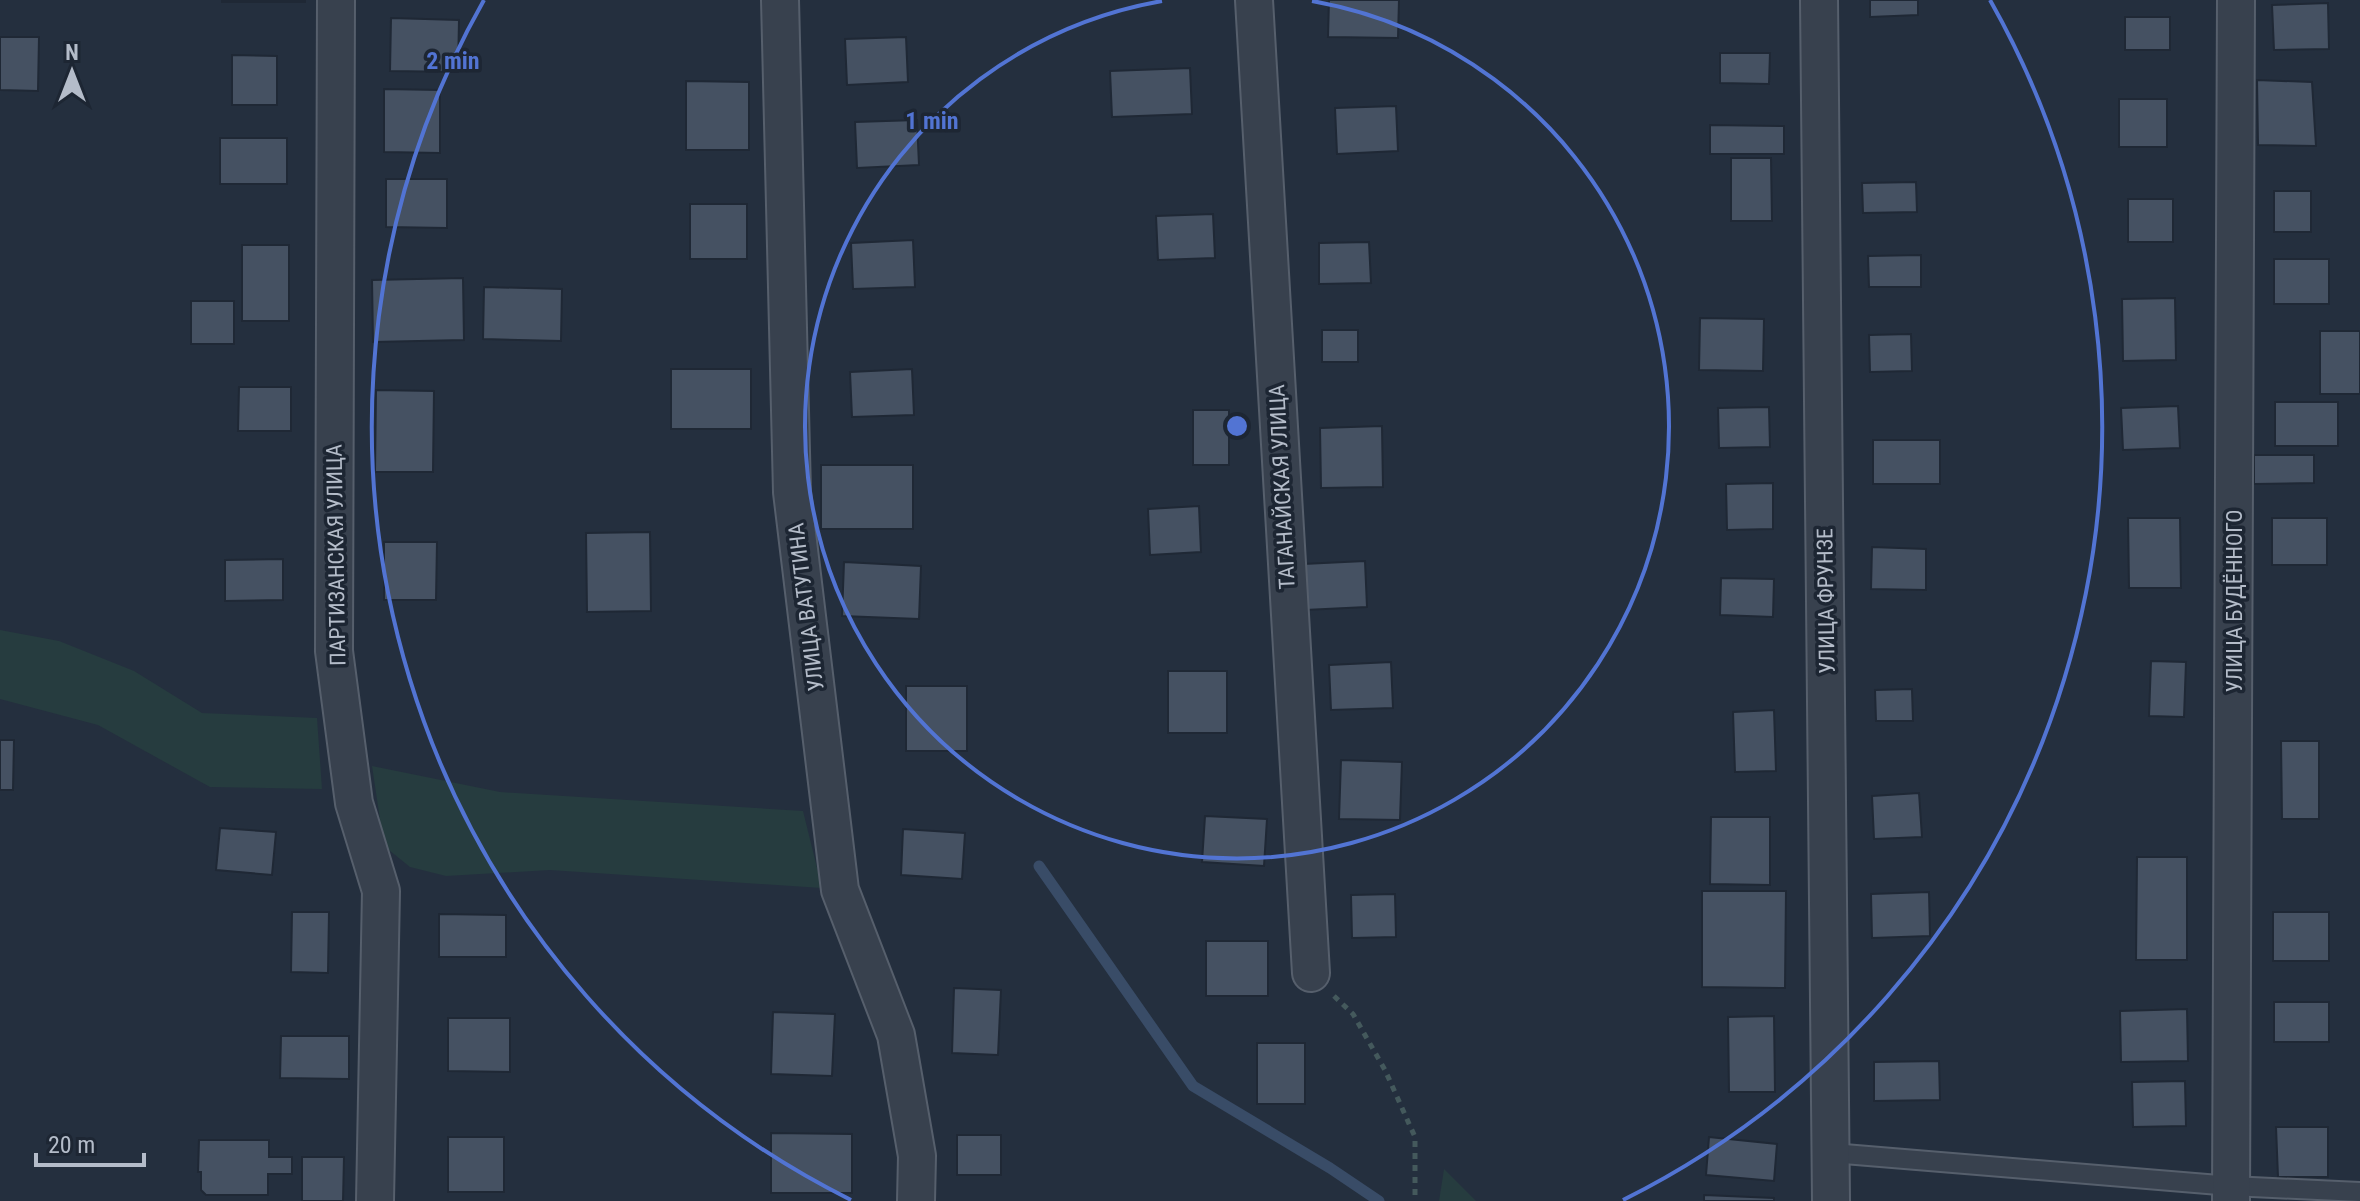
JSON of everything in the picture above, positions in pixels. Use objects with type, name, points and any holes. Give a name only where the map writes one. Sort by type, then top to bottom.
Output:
[{"type":"street","name":"ПАРТИЗАНСКАЯ УЛИЦА","points":[[336,0],[334,651],[354,803],[381,891],[375,1201]]},
{"type":"street","name":"УЛИЦА ВАТУТИНА","points":[[780,0],[792,492],[840,890],[896,1035],[917,1156],[916,1201]]},
{"type":"street","name":"ТАГАНАЙСКАЯ УЛИЦА","points":[[1254,0],[1311,973]]},
{"type":"street","name":"УЛИЦА ФРУНЗЕ","points":[[1819,0],[1831,1201]]},
{"type":"street","name":"УЛИЦА БУДЁННОГО","points":[[2231,1193],[2236,0]]},
{"type":"lane","points":[[1832,1153],[2231,1193],[2360,1192]]},
{"type":"path","points":[[1311,973],[1353,1014],[1397,1097],[1415,1137],[1415,1201]]},
{"type":"green space","points":[[0,630],[59,641],[134,671],[202,713],[317,718],[322,789],[210,787],[98,725],[0,699]]},
{"type":"green space","points":[[372,766],[500,792],[803,811],[822,888],[550,870],[446,876],[410,867],[384,846]]},
{"type":"green space","points":[[1444,1169],[1476,1201],[1439,1201]]},
{"type":"building","points":[[305,0],[305,2],[222,2]]},
{"type":"building","points":[[1329,0],[1399,0],[1398,38],[1328,37]]},
{"type":"building","points":[[1870,0],[1918,0],[1918,15],[1870,17]]},
{"type":"building","points":[[2328,3],[2329,49],[2274,50],[2272,5]]},
{"type":"building","points":[[2125,17],[2170,17],[2170,50],[2125,50]]},
{"type":"building","points":[[391,18],[459,20],[458,72],[390,71]]},
{"type":"building","points":[[0,37],[39,37],[38,91],[0,90]]},
{"type":"building","points":[[906,37],[908,82],[847,85],[845,39]]},
{"type":"building","points":[[1720,53],[1770,53],[1769,84],[1720,83]]},
{"type":"building","points":[[232,55],[277,56],[277,105],[232,105]]},
{"type":"building","points":[[1190,68],[1192,114],[1112,117],[1110,71]]},
{"type":"building","points":[[2257,80],[2312,82],[2316,146],[2258,145]]},
{"type":"building","points":[[686,81],[749,82],[749,150],[686,150]]},
{"type":"building","points":[[384,89],[440,90],[440,153],[384,152]]},
{"type":"building","points":[[2119,99],[2167,99],[2167,147],[2119,147]]},
{"type":"building","points":[[1396,106],[1398,151],[1337,154],[1335,108]]},
{"type":"building","points":[[917,120],[919,165],[857,168],[855,122]]},
{"type":"building","points":[[1710,125],[1784,126],[1784,154],[1710,154]]},
{"type":"building","points":[[220,138],[287,138],[287,184],[220,184]]},
{"type":"building","points":[[1731,158],[1771,158],[1772,221],[1731,221]]},
{"type":"building","points":[[386,179],[447,179],[447,228],[386,227]]},
{"type":"building","points":[[1916,182],[1917,212],[1863,213],[1862,183]]},
{"type":"building","points":[[2274,191],[2311,191],[2311,232],[2274,232]]},
{"type":"building","points":[[2128,199],[2173,199],[2173,242],[2128,242]]},
{"type":"building","points":[[690,204],[747,204],[747,259],[690,259]]},
{"type":"building","points":[[1213,214],[1215,258],[1158,260],[1156,216]]},
{"type":"building","points":[[913,240],[915,287],[853,289],[851,243]]},
{"type":"building","points":[[1369,242],[1371,283],[1319,284],[1319,243]]},
{"type":"building","points":[[242,245],[289,245],[289,321],[242,321]]},
{"type":"building","points":[[1921,255],[1921,287],[1869,287],[1868,256]]},
{"type":"building","points":[[2274,259],[2329,259],[2329,304],[2274,304]]},
{"type":"building","points":[[463,278],[464,340],[373,342],[372,280]]},
{"type":"building","points":[[484,287],[562,289],[561,341],[483,339]]},
{"type":"building","points":[[2175,298],[2176,360],[2123,361],[2122,299]]},
{"type":"building","points":[[191,301],[234,301],[234,344],[191,344]]},
{"type":"building","points":[[1700,318],[1764,319],[1763,371],[1699,370]]},
{"type":"building","points":[[1322,330],[1358,330],[1358,362],[1322,362]]},
{"type":"building","points":[[2320,331],[2360,331],[2360,394],[2320,394]]},
{"type":"building","points":[[1911,334],[1912,371],[1870,372],[1869,335]]},
{"type":"building","points":[[671,369],[751,369],[751,429],[671,429]]},
{"type":"building","points":[[912,369],[914,415],[852,417],[850,372]]},
{"type":"building","points":[[239,387],[291,387],[291,431],[238,431]]},
{"type":"building","points":[[376,390],[434,391],[433,472],[375,472]]},
{"type":"building","points":[[2275,402],[2338,402],[2338,446],[2275,446]]},
{"type":"building","points":[[2178,406],[2180,448],[2123,450],[2121,408]]},
{"type":"building","points":[[1769,407],[1770,447],[1719,448],[1718,408]]},
{"type":"building","points":[[1193,410],[1229,410],[1229,465],[1193,465]]},
{"type":"building","points":[[1382,426],[1383,487],[1321,488],[1320,428]]},
{"type":"building","points":[[1873,440],[1940,440],[1940,484],[1873,484]]},
{"type":"building","points":[[2254,455],[2314,455],[2314,483],[2254,484]]},
{"type":"building","points":[[821,465],[913,465],[913,529],[821,529]]},
{"type":"building","points":[[1773,483],[1773,529],[1727,530],[1726,484]]},
{"type":"building","points":[[1199,506],[1201,552],[1150,555],[1148,509]]},
{"type":"building","points":[[2128,518],[2180,518],[2181,588],[2129,588]]},
{"type":"building","points":[[2272,518],[2327,518],[2327,565],[2272,565]]},
{"type":"building","points":[[650,532],[651,611],[587,612],[586,533]]},
{"type":"building","points":[[384,542],[437,542],[436,600],[384,600]]},
{"type":"building","points":[[1872,547],[1926,549],[1926,590],[1871,589]]},
{"type":"building","points":[[283,559],[283,600],[225,601],[225,560]]},
{"type":"building","points":[[1365,561],[1367,607],[1305,610],[1303,564]]},
{"type":"building","points":[[844,562],[921,566],[919,619],[842,616]]},
{"type":"building","points":[[1721,578],[1774,579],[1773,617],[1720,615]]},
{"type":"building","points":[[2151,661],[2186,662],[2184,717],[2149,716]]},
{"type":"building","points":[[1391,662],[1393,708],[1331,710],[1329,665]]},
{"type":"building","points":[[1168,671],[1227,671],[1227,733],[1168,733]]},
{"type":"building","points":[[906,686],[967,686],[967,751],[906,751]]},
{"type":"building","points":[[1912,689],[1913,721],[1876,721],[1875,690]]},
{"type":"building","points":[[1774,710],[1776,771],[1735,772],[1733,712]]},
{"type":"building","points":[[0,740],[14,740],[13,790],[0,790]]},
{"type":"building","points":[[2281,741],[2319,741],[2319,819],[2282,819]]},
{"type":"building","points":[[1341,760],[1402,762],[1400,820],[1339,819]]},
{"type":"building","points":[[1919,793],[1922,837],[1874,839],[1872,796]]},
{"type":"building","points":[[1205,816],[1267,819],[1264,866],[1202,862]]},
{"type":"building","points":[[1711,817],[1770,817],[1770,885],[1710,884]]},
{"type":"building","points":[[220,828],[276,832],[272,875],[216,870]]},
{"type":"building","points":[[903,829],[965,833],[962,879],[901,875]]},
{"type":"building","points":[[2137,857],[2187,857],[2187,960],[2136,960]]},
{"type":"building","points":[[1702,891],[1786,891],[1785,988],[1702,987]]},
{"type":"building","points":[[1929,892],[1930,936],[1872,938],[1871,894]]},
{"type":"building","points":[[1395,894],[1396,937],[1352,938],[1351,895]]},
{"type":"building","points":[[292,912],[329,912],[328,973],[291,972]]},
{"type":"building","points":[[2273,912],[2329,912],[2329,961],[2273,961]]},
{"type":"building","points":[[439,914],[506,915],[506,957],[439,957]]},
{"type":"building","points":[[1206,941],[1268,941],[1268,996],[1206,996]]},
{"type":"building","points":[[954,988],[1001,990],[998,1055],[952,1053]]},
{"type":"building","points":[[2274,1002],[2329,1002],[2329,1042],[2274,1042]]},
{"type":"building","points":[[2187,1009],[2188,1061],[2121,1062],[2120,1011]]},
{"type":"building","points":[[773,1012],[835,1014],[832,1076],[771,1074]]},
{"type":"building","points":[[1774,1016],[1775,1092],[1729,1092],[1728,1017]]},
{"type":"building","points":[[448,1018],[510,1018],[510,1072],[448,1071]]},
{"type":"building","points":[[281,1036],[349,1036],[349,1079],[280,1078]]},
{"type":"building","points":[[1257,1043],[1305,1043],[1305,1104],[1257,1104]]},
{"type":"building","points":[[1939,1061],[1940,1100],[1874,1101],[1874,1062]]},
{"type":"building","points":[[2185,1081],[2186,1126],[2133,1127],[2132,1082]]},
{"type":"building","points":[[2276,1127],[2328,1127],[2328,1177],[2278,1177]]},
{"type":"building","points":[[771,1133],[852,1134],[852,1193],[771,1193]]},
{"type":"building","points":[[957,1135],[1001,1135],[1001,1175],[957,1175]]},
{"type":"building","points":[[448,1137],[504,1137],[504,1192],[448,1192]]},
{"type":"building","points":[[1709,1137],[1777,1144],[1774,1181],[1706,1175]]},
{"type":"building","points":[[199,1140],[269,1140],[269,1157],[292,1157],[292,1174],[268,1174],[268,1195],[206,1195],[201,1190],[201,1172],[198,1172]]},
{"type":"building","points":[[302,1157],[344,1157],[343,1201],[302,1201]]},
{"type":"building","points":[[1704,1195],[1774,1198],[1774,1201],[1704,1201]]},
{"type":"waterway","points":[[1039,866],[1193,1086],[1379,1201]]}]
